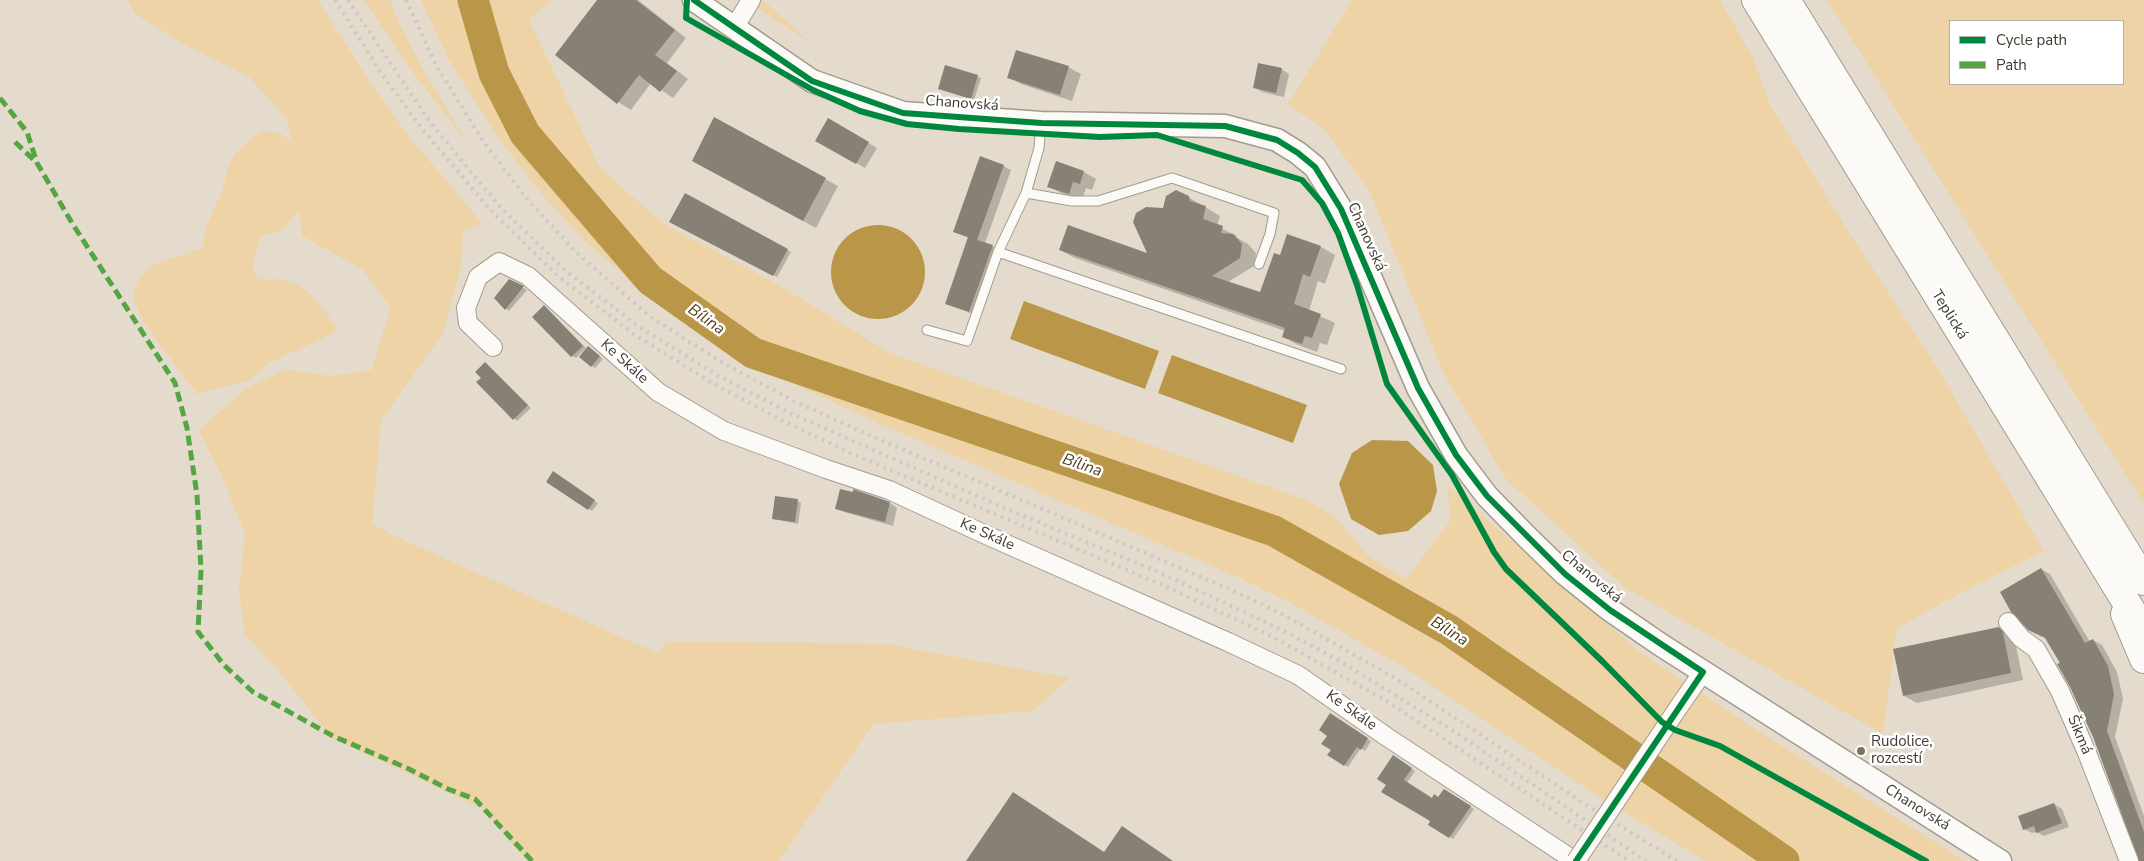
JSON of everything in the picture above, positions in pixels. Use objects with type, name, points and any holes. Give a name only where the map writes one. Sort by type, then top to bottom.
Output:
[{"type":"highway","name":"Teplická","points":[[1756,0],[2134,576]]},
{"type":"highway","name":"Teplická","points":[[1786,0],[2134,576],[2144,630]]},
{"type":"highway","points":[[2134,576],[2132,634],[2144,659]]},
{"type":"street","name":"Chanovská","points":[[694,0],[812,81],[903,113],[1041,123],[1226,126],[1277,140],[1298,153],[1315,167],[1342,209],[1418,388],[1456,455],[1477,482],[1526,537],[1565,574],[1610,610],[1702,672],[2000,861]]},
{"type":"street","points":[[734,28],[751,0]]},
{"type":"street","name":"Ke Skále","points":[[493,347],[468,323],[466,308],[478,277],[498,262],[528,276],[658,392],[724,430],[826,469],[889,490],[1298,675],[1387,737],[1576,861]]},
{"type":"street","name":"Šikmá","points":[[2008,622],[2021,638],[2036,649],[2060,690],[2098,780],[2129,861]]},
{"type":"street","points":[[1576,861],[1702,672]]},
{"type":"lane","points":[[927,330],[967,341],[998,252],[1026,193],[1039,148],[1041,123]]},
{"type":"lane","points":[[1026,193],[1072,201],[1098,201],[1172,178],[1274,213],[1270,234],[1259,264]]},
{"type":"lane","points":[[998,252],[1341,369]]},
{"type":"shaded area","points":[[128,0],[318,0],[369,81],[410,138],[483,224],[463,231],[461,267],[443,334],[381,420],[372,524],[405,541],[657,653],[667,641],[886,644],[1070,678],[1032,711],[873,724],[779,861],[527,861],[483,809],[332,738],[277,669],[245,635],[239,591],[245,534],[222,477],[199,430],[247,388],[285,370],[332,376],[371,370],[391,308],[362,269],[302,236],[299,210],[281,231],[264,235],[260,239],[252,267],[256,277],[264,280],[280,279],[299,285],[323,308],[338,331],[267,364],[258,374],[246,381],[197,394],[144,323],[134,301],[134,291],[138,281],[149,266],[203,248],[205,229],[222,191],[229,165],[236,153],[253,136],[263,131],[280,133],[291,141],[288,120],[248,76],[182,43],[135,14]]},
{"type":"shaded area","points":[[364,0],[390,0],[399,23],[425,73],[468,144],[405,62]]},
{"type":"shaded area","points":[[421,0],[551,0],[529,20],[600,168],[664,224],[775,283],[890,353],[1309,501],[1336,517],[1368,556],[1406,579],[1451,520],[1447,485],[1641,653],[1771,739],[1965,861],[1705,861],[1598,796],[1407,669],[1291,603],[1233,575],[873,421],[764,370],[658,304],[585,241],[539,191],[497,136],[449,60]]},
{"type":"shaded area","points":[[745,0],[763,0],[811,43]]},
{"type":"shaded area","points":[[1352,0],[1720,0],[1753,58],[1770,105],[1842,221],[1938,369],[2044,551],[1949,599],[1897,628],[1883,734],[1624,587],[1506,479],[1443,372],[1369,190],[1324,129],[1288,104]]},
{"type":"shaded area","points":[[1827,0],[2144,0],[2144,504]]},
{"type":"shaded area","points":[[878,225],[896,228],[911,239],[922,254],[925,272],[922,290],[911,305],[896,316],[878,319],[860,316],[845,305],[834,290],[831,272],[834,254],[845,239],[860,228]]},
{"type":"shaded area","points":[[1024,301],[1159,351],[1145,389],[1010,339]]},
{"type":"shaded area","points":[[1172,355],[1307,405],[1293,443],[1158,393]]},
{"type":"shaded area","points":[[1372,440],[1408,441],[1433,465],[1437,491],[1431,511],[1408,531],[1379,535],[1351,519],[1339,484],[1352,453]]},
{"type":"building","points":[[597,0],[636,0],[675,30],[655,55],[677,71],[660,92],[639,75],[617,104],[555,55]]},
{"type":"building","points":[[1016,50],[1069,66],[1060,95],[1007,78]]},
{"type":"building","points":[[1258,63],[1282,68],[1276,93],[1253,88]]},
{"type":"building","points":[[945,65],[978,75],[971,99],[938,89]]},
{"type":"building","points":[[714,117],[826,178],[803,221],[692,161]]},
{"type":"building","points":[[828,118],[869,142],[856,164],[815,141]]},
{"type":"building","points":[[980,156],[1004,165],[977,240],[993,245],[969,312],[945,304],[968,237],[953,232]]},
{"type":"building","points":[[1056,161],[1084,171],[1080,184],[1073,182],[1069,194],[1047,187]]},
{"type":"building","points":[[1176,190],[1189,196],[1190,201],[1206,206],[1203,219],[1223,226],[1221,233],[1233,234],[1242,244],[1240,258],[1212,276],[1260,292],[1274,253],[1280,255],[1287,234],[1321,246],[1310,277],[1303,274],[1294,304],[1321,314],[1312,338],[1305,336],[1302,344],[1282,337],[1285,328],[1059,250],[1068,225],[1147,253],[1133,222],[1136,213],[1146,207],[1163,208],[1166,196]]},
{"type":"building","points":[[685,193],[788,249],[773,276],[669,222]]},
{"type":"building","points":[[509,279],[524,286],[505,310],[494,298]]},
{"type":"building","points":[[544,305],[583,346],[571,357],[532,317]]},
{"type":"building","points":[[588,346],[600,356],[591,367],[579,357]]},
{"type":"building","points":[[485,362],[528,405],[513,420],[476,382],[481,378],[475,372]]},
{"type":"building","points":[[553,471],[595,500],[588,510],[546,482]]},
{"type":"building","points":[[840,489],[853,492],[853,489],[890,502],[885,522],[835,509]]},
{"type":"building","points":[[775,496],[798,499],[795,522],[772,519]]},
{"type":"building","points":[[2041,568],[2085,643],[2093,639],[2108,666],[2114,694],[2107,731],[2144,832],[2144,861],[2139,861],[2093,737],[2057,664],[2060,663],[2045,638],[2028,630],[2011,612],[2000,592]]},
{"type":"building","points":[[1999,627],[2003,632],[2011,673],[1903,696],[1893,649]]},
{"type":"building","points":[[1330,713],[1368,738],[1361,750],[1357,747],[1344,766],[1327,755],[1331,750],[1321,744],[1327,736],[1319,730]]},
{"type":"building","points":[[1393,755],[1412,768],[1404,780],[1432,798],[1434,794],[1438,797],[1444,789],[1471,806],[1449,838],[1428,825],[1430,821],[1381,792],[1386,785],[1377,779]]},
{"type":"building","points":[[1013,792],[1104,852],[1122,826],[1173,861],[966,861]]},
{"type":"building","points":[[2054,803],[2062,823],[2036,833],[2034,826],[2023,830],[2018,816]]},
{"type":"waterway","name":"Bílina","points":[[473,0],[494,73],[525,134],[650,280],[753,353],[1274,531],[1449,630],[1784,861]]},
{"type":"railway","points":[[335,0],[381,73],[422,129],[494,214],[559,277],[635,335],[714,384],[785,422],[855,455],[1160,584],[1273,637],[1385,700],[1629,861]]},
{"type":"railway","points":[[348,0],[430,122],[502,209],[566,271],[641,328],[719,376],[788,412],[1000,506],[1165,575],[1278,628],[1338,660],[1452,730],[1646,861]]},
{"type":"railway","points":[[406,0],[437,67],[485,144],[528,200],[575,251],[649,316],[723,363],[794,401],[1227,588],[1284,615],[1395,678],[1591,808],[1677,861]]},
{"type":"marked path","points":[[0,98],[27,132],[37,163],[72,223],[175,383],[187,428],[197,495],[201,570],[198,632],[224,665],[253,692],[333,736],[409,769],[448,789],[475,799],[532,861]]},
{"type":"marked path","points":[[15,142],[35,161]]},
{"type":"cycle path","points":[[687,0],[686,18],[813,90],[860,111],[907,124],[959,129],[1100,137],[1157,135],[1302,180],[1322,203],[1338,233],[1357,285],[1387,384],[1452,475],[1494,552],[1506,569],[1603,662],[1662,722],[1675,730],[1720,746],[1926,861]]},
{"type":"cycle path","points":[[694,0],[812,81],[903,113],[1041,123],[1225,126],[1277,140],[1298,153],[1315,167],[1341,209],[1418,388],[1456,455],[1487,496],[1565,574],[1610,610],[1703,672],[1576,861]]},
{"type":"place","name":"Rudolice, rozcestí","points":[[1861,751]]}]
